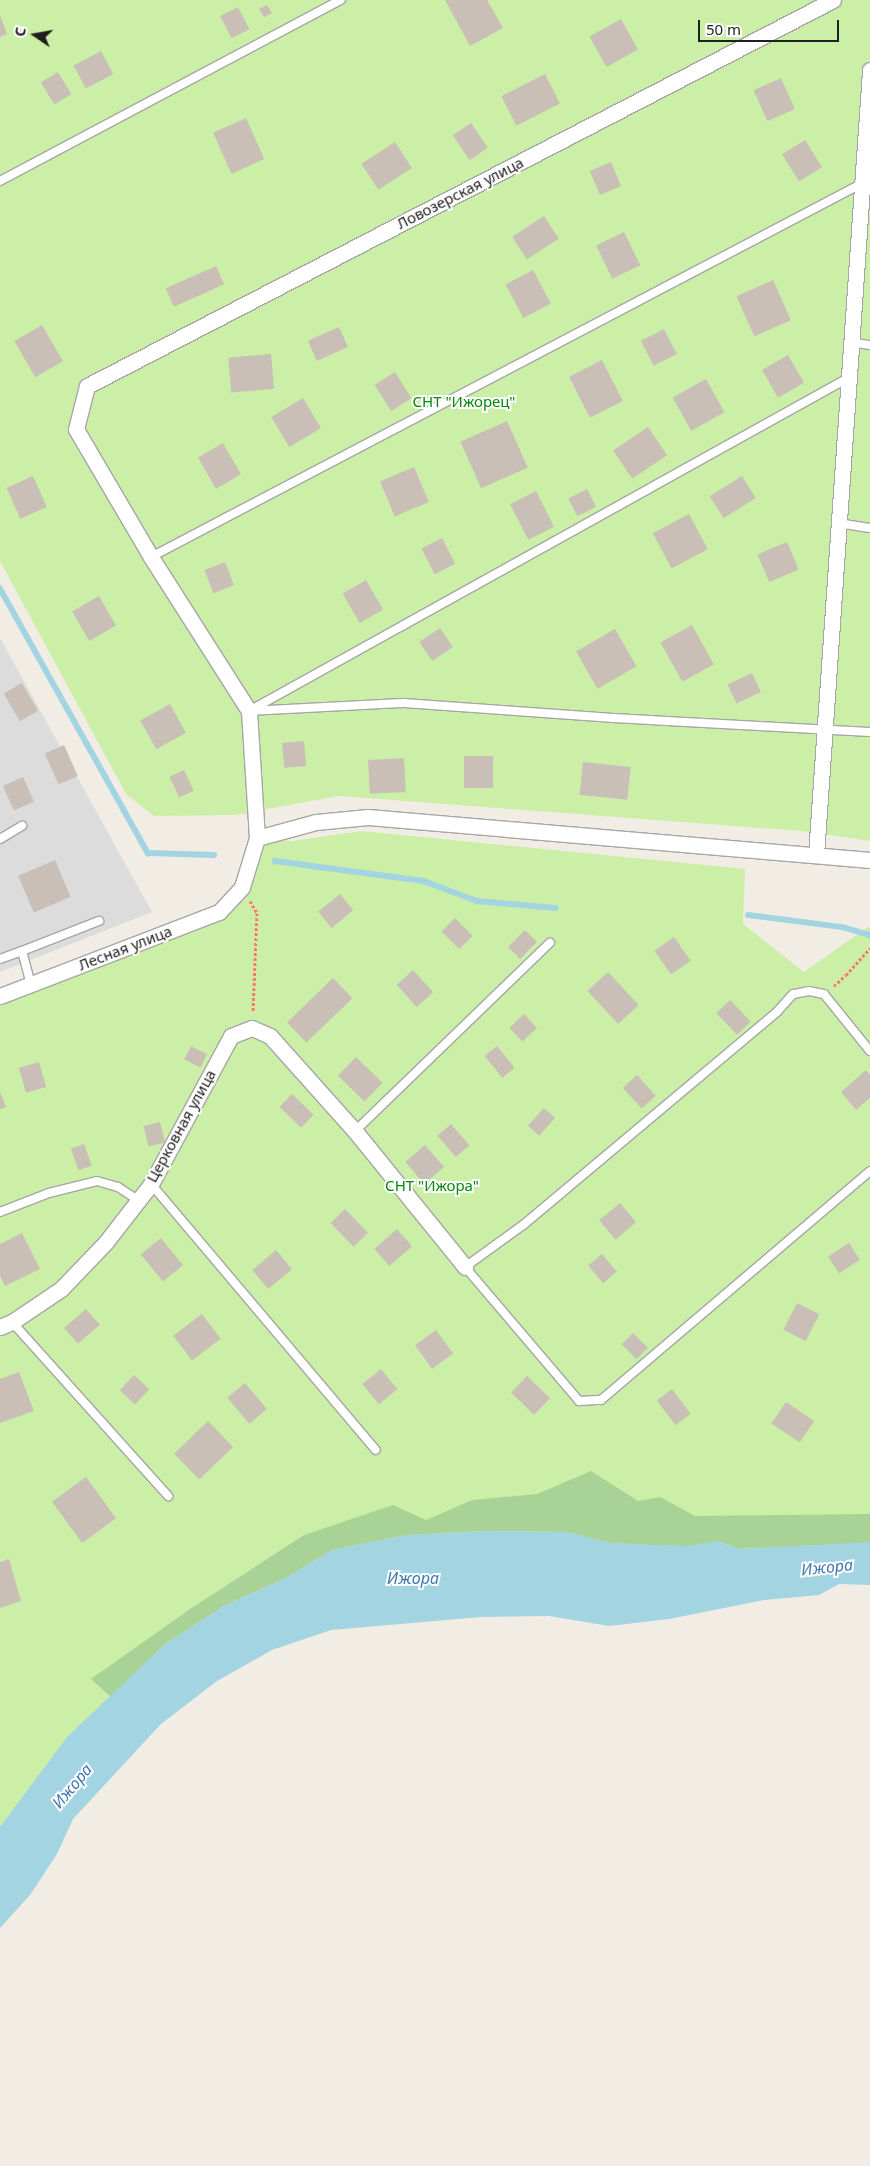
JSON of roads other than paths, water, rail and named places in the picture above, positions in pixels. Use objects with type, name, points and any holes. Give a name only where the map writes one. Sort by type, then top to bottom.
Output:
[{"type":"street","name":"Ловозерская улица","points":[[151,557],[76,429],[87,386],[833,0]]},
{"type":"street","points":[[816,855],[861,184],[866,160],[870,70]]},
{"type":"street","points":[[151,557],[249,711],[257,838],[316,822],[368,817],[870,860]]},
{"type":"street","name":"Лесная улица","points":[[0,996],[219,912],[242,887],[257,838]]},
{"type":"street","name":"Церковная улица","points":[[6,1325],[61,1289],[106,1242],[151,1184],[231,1036],[252,1028],[270,1036],[354,1131]]},
{"type":"street","points":[[354,1131],[465,1267]]},
{"type":"lane","points":[[0,181],[341,0]]},
{"type":"lane","points":[[151,557],[861,184]]},
{"type":"lane","points":[[850,342],[870,345]]},
{"type":"lane","points":[[249,711],[848,378]]},
{"type":"lane","points":[[838,523],[870,528]]},
{"type":"lane","points":[[249,711],[404,702],[612,718],[870,732]]},
{"type":"lane","points":[[0,839],[22,826]]},
{"type":"lane","points":[[0,959],[99,921]]},
{"type":"lane","points":[[354,1131],[550,943]]},
{"type":"lane","points":[[22,951],[31,984]]},
{"type":"lane","points":[[870,1051],[824,994],[809,991],[793,994],[777,1012],[523,1225],[465,1267],[579,1402],[601,1400],[870,1170]]},
{"type":"lane","points":[[0,1212],[49,1193],[97,1181],[118,1187],[138,1200]]},
{"type":"lane","points":[[151,1184],[376,1450]]},
{"type":"lane","points":[[6,1325],[168,1496]]},
{"type":"water","name":"Ижора","points":[[483,1531],[568,1532],[610,1543],[686,1546],[718,1541],[739,1549],[870,1542],[870,1585],[839,1584],[819,1595],[764,1600],[669,1619],[609,1626],[549,1616],[481,1617],[331,1630],[272,1650],[217,1681],[161,1724],[73,1819],[57,1854],[30,1895],[0,1928],[0,1827],[67,1737],[165,1644],[224,1606],[286,1578],[332,1550],[407,1535]]},
{"type":"waterway","points":[[0,588],[148,853],[214,855]]},
{"type":"waterway","points":[[275,861],[424,881],[477,901],[556,908]]},
{"type":"waterway","points":[[748,915],[842,927],[870,935]]},
{"type":"park label","name":"СНТ \"Ижорец\"","points":[[464,402]]},
{"type":"park label","name":"СНТ \"Ижора\"","points":[[432,1186]]}]
